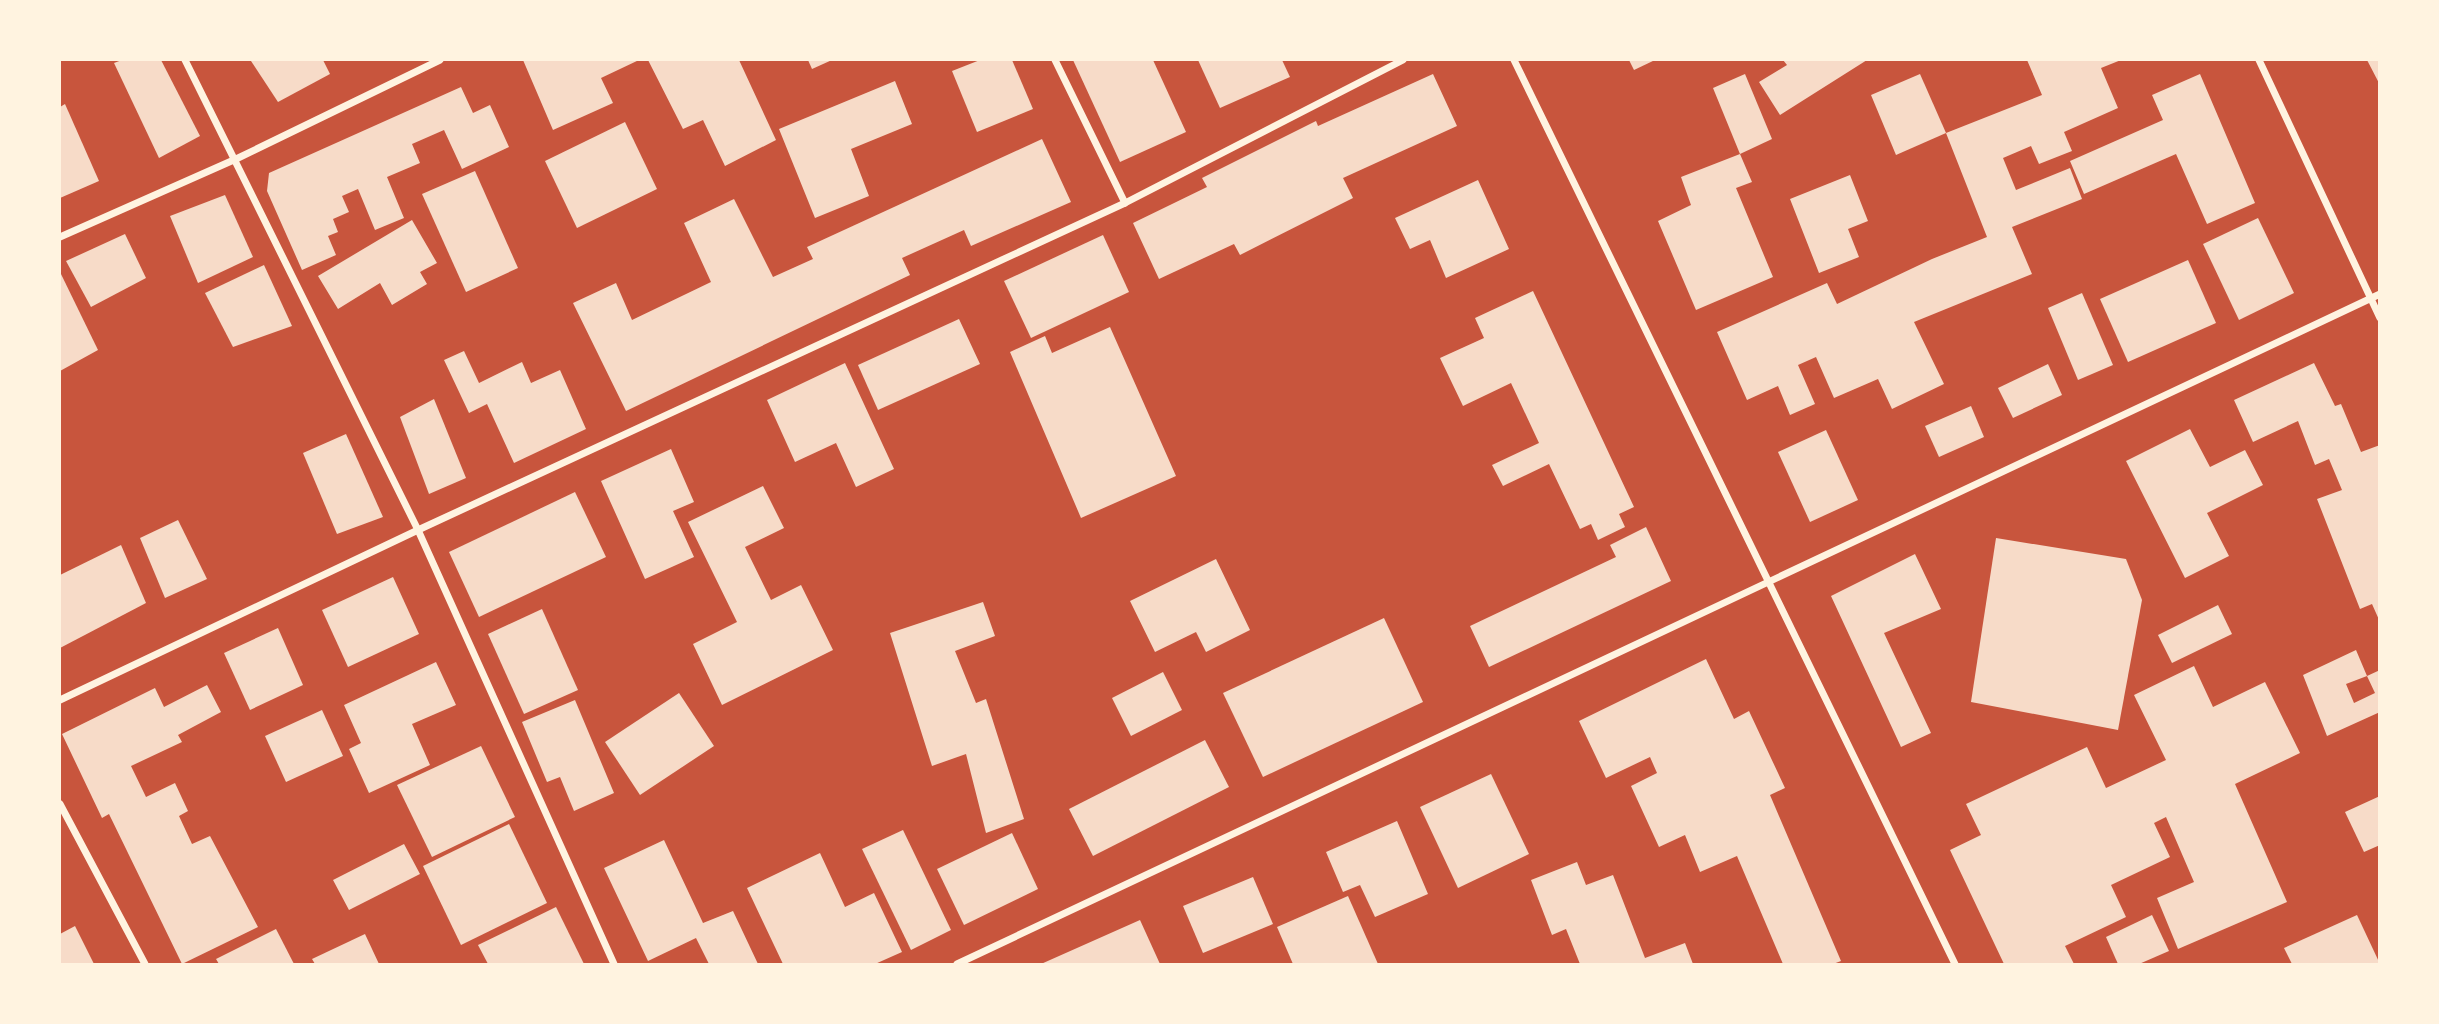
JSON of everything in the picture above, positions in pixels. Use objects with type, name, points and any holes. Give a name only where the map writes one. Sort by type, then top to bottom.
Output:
[{"type":"street","points":[[185,60],[418,530],[614,964]]},
{"type":"street","points":[[60,237],[236,159],[440,60]]},
{"type":"street","points":[[1055,60],[1125,204]]},
{"type":"street","points":[[60,700],[418,530],[1125,204],[1403,60]]},
{"type":"street","points":[[1514,60],[1955,964]]},
{"type":"street","points":[[2259,60],[2379,318]]},
{"type":"street","points":[[957,964],[2379,294]]},
{"type":"street","points":[[60,804],[145,964]]},
{"type":"building","points":[[122,60],[161,60],[200,136],[159,158],[114,63]]},
{"type":"building","points":[[323,60],[330,74],[278,102],[251,61]]},
{"type":"building","points":[[523,60],[639,60],[601,78],[613,103],[553,130]]},
{"type":"building","points":[[648,60],[739,60],[776,140],[725,166],[703,120],[683,129]]},
{"type":"building","points":[[808,60],[832,60],[812,69]]},
{"type":"building","points":[[980,60],[1012,60],[1033,109],[977,132],[952,71]]},
{"type":"building","points":[[1073,60],[1153,60],[1186,132],[1120,162]]},
{"type":"building","points":[[1198,60],[1282,60],[1290,77],[1220,108]]},
{"type":"building","points":[[1629,60],[1655,60],[1634,70]]},
{"type":"building","points":[[1783,60],[1867,60],[1780,115],[1759,82],[1787,65]]},
{"type":"building","points":[[2027,60],[2121,60],[2101,68],[2118,108],[2064,132],[2072,151],[2039,164],[2031,146],[2003,158],[2016,190],[2070,168],[2082,199],[2012,227],[2032,274],[1914,322],[1944,384],[1892,409],[1878,379],[1834,398],[1816,357],[1798,365],[1815,404],[1790,415],[1778,386],[1747,400],[1717,332],[1827,283],[1837,304],[1932,259],[1987,237],[1946,133],[2042,95]]},
{"type":"building","points":[[2367,60],[2380,60],[2380,85]]},
{"type":"building","points":[[1433,74],[1457,126],[1343,178],[1353,198],[1240,255],[1234,244],[1159,279],[1133,223],[1207,187],[1202,178],[1316,121],[1318,126]]},
{"type":"building","points":[[1745,74],[1772,139],[1740,154],[1713,88]]},
{"type":"building","points":[[1920,74],[1946,133],[1896,155],[1871,95]]},
{"type":"building","points":[[2200,74],[2255,203],[2207,224],[2176,154],[2084,194],[2070,161],[2163,120],[2152,95]]},
{"type":"building","points":[[895,81],[912,124],[851,149],[869,196],[815,218],[779,129]]},
{"type":"building","points":[[461,87],[473,113],[490,105],[509,147],[462,169],[444,130],[412,144],[420,163],[387,177],[404,218],[375,230],[358,189],[342,196],[349,212],[333,219],[338,232],[328,236],[336,255],[302,270],[267,191],[269,173]]},
{"type":"building","points":[[65,104],[99,181],[60,198],[60,107]]},
{"type":"building","points":[[625,122],[657,189],[577,228],[545,161]]},
{"type":"building","points":[[1042,139],[1071,202],[971,246],[964,230],[902,258],[910,275],[626,411],[573,303],[616,283],[632,320],[711,282],[684,223],[734,199],[773,277],[813,259],[807,247]]},
{"type":"building","points":[[1740,154],[1752,182],[1736,188],[1773,277],[1696,310],[1658,221],[1691,205],[1681,177]]},
{"type":"building","points":[[475,171],[518,268],[466,292],[422,194]]},
{"type":"building","points":[[1850,175],[1868,221],[1848,229],[1859,257],[1819,273],[1790,199]]},
{"type":"building","points":[[1478,180],[1509,249],[1446,278],[1430,240],[1410,249],[1395,218]]},
{"type":"building","points":[[225,195],[253,257],[198,283],[170,216]]},
{"type":"building","points":[[2258,218],[2294,293],[2239,320],[2203,244]]},
{"type":"building","points":[[412,220],[437,263],[420,272],[427,284],[392,305],[380,283],[338,309],[318,276]]},
{"type":"building","points":[[125,234],[146,278],[91,307],[66,261]]},
{"type":"building","points":[[1103,235],[1129,292],[1031,338],[1004,281]]},
{"type":"building","points":[[2188,260],[2216,323],[2128,362],[2100,299]]},
{"type":"building","points":[[264,265],[292,326],[233,347],[205,293]]},
{"type":"building","points":[[60,272],[98,350],[60,371]]},
{"type":"building","points":[[1533,291],[1634,507],[1619,514],[1625,527],[1598,540],[1591,524],[1580,529],[1549,464],[1503,486],[1492,465],[1539,443],[1511,383],[1463,406],[1440,358],[1484,338],[1475,318]]},
{"type":"building","points":[[2082,293],[2113,365],[2078,380],[2048,308]]},
{"type":"building","points":[[959,319],[980,364],[878,410],[858,365]]},
{"type":"building","points":[[1110,327],[1176,476],[1081,518],[1010,352],[1045,336],[1052,353]]},
{"type":"building","points":[[464,351],[479,383],[522,362],[531,383],[560,370],[586,429],[514,463],[487,404],[469,413],[444,360]]},
{"type":"building","points":[[845,363],[894,469],[856,487],[836,443],[795,462],[767,400]]},
{"type":"building","points":[[2314,363],[2335,406],[2341,404],[2361,452],[2380,445],[2380,622],[2372,604],[2360,609],[2317,499],[2342,490],[2329,459],[2315,465],[2298,421],[2253,442],[2234,400]]},
{"type":"building","points":[[2048,364],[2062,395],[2013,418],[1998,388]]},
{"type":"building","points":[[434,399],[466,478],[429,494],[400,417]]},
{"type":"building","points":[[1971,406],[1984,437],[1939,457],[1925,426]]},
{"type":"building","points":[[2190,429],[2210,467],[2245,450],[2263,485],[2207,513],[2229,556],[2185,578],[2126,461]]},
{"type":"building","points":[[1826,430],[1858,500],[1810,522],[1778,452]]},
{"type":"building","points":[[346,434],[383,517],[337,534],[303,453]]},
{"type":"building","points":[[671,449],[694,502],[673,511],[694,557],[645,579],[601,481]]},
{"type":"building","points":[[763,486],[784,528],[745,547],[771,600],[801,585],[833,650],[722,705],[693,644],[737,622],[688,522]]},
{"type":"building","points":[[575,492],[606,557],[479,617],[449,552]]},
{"type":"building","points":[[178,520],[207,579],[165,598],[140,538]]},
{"type":"building","points":[[1646,527],[1671,581],[1489,667],[1470,626],[1616,557],[1610,545]]},
{"type":"building","points":[[1996,538],[2126,559],[2142,600],[2118,730],[1971,702]]},
{"type":"building","points":[[121,545],[146,603],[60,648],[60,575]]},
{"type":"building","points":[[1915,554],[1941,609],[1884,633],[1931,733],[1901,747],[1831,596]]},
{"type":"building","points":[[1216,559],[1250,630],[1206,652],[1196,632],[1155,652],[1130,601]]},
{"type":"building","points":[[393,577],[419,634],[348,667],[322,610]]},
{"type":"building","points":[[983,602],[995,636],[955,651],[976,703],[986,699],[1024,819],[986,833],[966,754],[932,766],[890,633]]},
{"type":"building","points":[[2218,605],[2232,634],[2172,663],[2158,635]]},
{"type":"building","points":[[542,609],[578,690],[524,714],[488,634]]},
{"type":"building","points":[[1384,618],[1423,702],[1263,777],[1223,693]]},
{"type":"building","points":[[278,628],[303,685],[250,710],[224,653]]},
{"type":"building","points":[[2356,650],[2367,676],[2380,670],[2380,712],[2327,736],[2303,675]],"holes":[[[2367,676],[2375,693],[2354,703],[2346,684]]]},
{"type":"building","points":[[1706,659],[1734,719],[1749,711],[1785,788],[1770,795],[1841,961],[1833,964],[1783,964],[1737,856],[1700,872],[1685,835],[1659,847],[1631,786],[1657,773],[1650,757],[1606,778],[1579,721]]},
{"type":"building","points":[[436,662],[456,705],[412,724],[430,765],[369,793],[349,749],[361,743],[344,705]]},
{"type":"building","points":[[2194,666],[2213,707],[2265,682],[2300,753],[2235,784],[2287,902],[2178,949],[2157,898],[2194,882],[2166,817],[2154,823],[2170,857],[2111,885],[2126,917],[2065,946],[2074,964],[2004,964],[1950,850],[1981,835],[1966,804],[2087,747],[2106,788],[2166,760],[2134,695]]},
{"type":"building","points":[[1163,672],[1182,710],[1131,736],[1112,698]]},
{"type":"building","points":[[207,685],[221,712],[178,735],[182,742],[131,766],[146,797],[175,783],[188,811],[179,816],[192,844],[210,836],[258,927],[182,964],[109,814],[102,818],[62,734],[155,688],[164,707]]},
{"type":"building","points":[[679,693],[714,746],[640,795],[605,742]]},
{"type":"building","points":[[575,700],[614,793],[574,811],[560,777],[547,782],[522,722]]},
{"type":"building","points":[[322,710],[343,756],[286,782],[265,736]]},
{"type":"building","points":[[1205,740],[1229,787],[1093,856],[1069,809]]},
{"type":"building","points":[[481,746],[515,817],[432,857],[397,785]]},
{"type":"building","points":[[1491,774],[1529,854],[1458,888],[1420,807]]},
{"type":"building","points":[[2380,796],[2380,845],[2364,852],[2345,812]]},
{"type":"building","points":[[1397,821],[1428,894],[1375,917],[1360,885],[1343,892],[1326,852]]},
{"type":"building","points":[[509,824],[547,903],[461,945],[423,866]]},
{"type":"building","points":[[903,830],[951,930],[911,950],[862,849]]},
{"type":"building","points":[[1012,833],[1038,889],[964,925],[937,869]]},
{"type":"building","points":[[664,840],[703,923],[733,911],[758,964],[709,964],[696,938],[648,961],[604,868]]},
{"type":"building","points":[[404,844],[420,874],[349,910],[333,880]]},
{"type":"building","points":[[820,853],[845,907],[874,893],[902,952],[875,964],[783,964],[747,888]]},
{"type":"building","points":[[1577,862],[1586,885],[1613,875],[1645,958],[1685,943],[1693,964],[1580,964],[1566,929],[1552,935],[1531,880]]},
{"type":"building","points":[[1253,877],[1273,924],[1203,953],[1183,906]]},
{"type":"building","points":[[1348,896],[1378,964],[1293,964],[1277,927]]},
{"type":"building","points":[[556,907],[584,964],[488,964],[478,945]]},
{"type":"building","points":[[2152,915],[2169,951],[2139,964],[2118,964],[2106,937]]},
{"type":"building","points":[[2357,915],[2380,964],[2292,964],[2284,948]]},
{"type":"building","points":[[1140,920],[1160,964],[1041,964]]},
{"type":"building","points":[[75,926],[94,964],[60,964],[60,934]]},
{"type":"building","points":[[276,929],[294,964],[219,964],[216,959]]},
{"type":"building","points":[[365,934],[379,964],[315,964],[312,959]]}]
